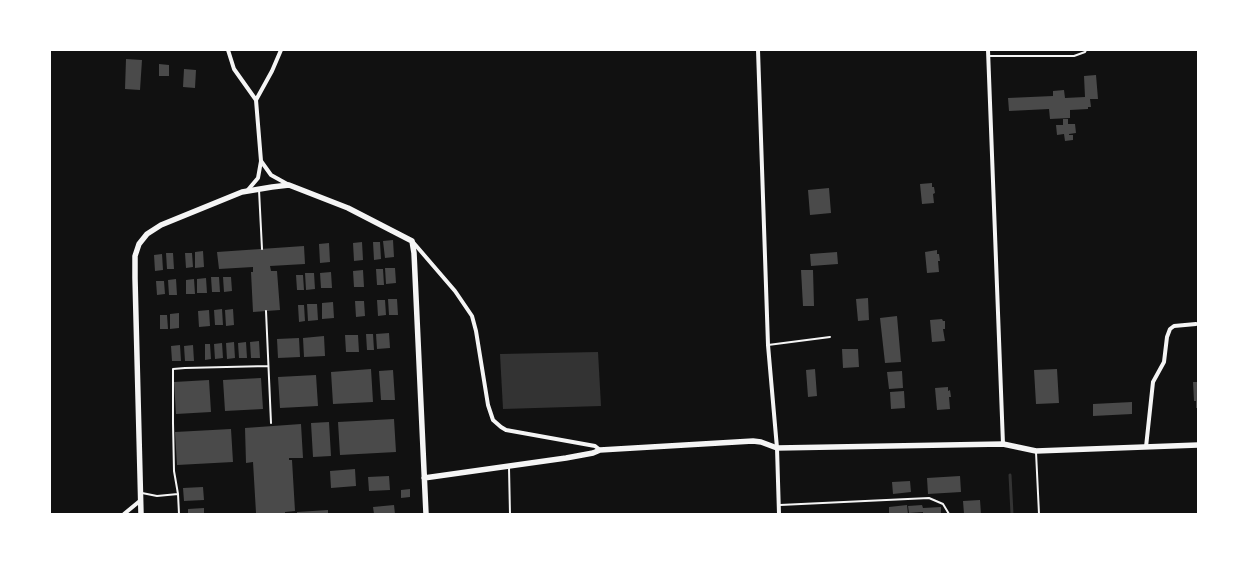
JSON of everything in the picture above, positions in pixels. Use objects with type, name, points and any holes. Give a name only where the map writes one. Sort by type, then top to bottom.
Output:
[{"type":"street","points":[[228,50],[234,69],[256,100],[261,161],[258,178],[247,191]]},
{"type":"street","points":[[256,100],[281,50]]},
{"type":"street","points":[[758,50],[768,345],[777,448],[779,514]]},
{"type":"street","points":[[988,50],[1002,444]]},
{"type":"street","points":[[261,161],[271,175],[289,185],[348,208],[412,241],[455,291],[472,316],[476,330],[488,405],[497,424],[506,430],[595,446],[600,450]]},
{"type":"street","points":[[141,514],[135,263],[135,256],[139,244],[147,234],[161,225],[247,191],[259,188],[289,185]]},
{"type":"street","points":[[412,241],[414,253],[426,514]]},
{"type":"street","points":[[1146,447],[1153,382],[1164,362],[1170,329],[1174,326],[1196,324]]},
{"type":"street","points":[[424,478],[593,454],[600,450],[753,441],[761,442],[777,448],[1002,444],[1036,450],[1198,445]]},
{"type":"street","points":[[124,514],[141,500]]},
{"type":"lane","points":[[988,56],[1074,56],[1085,52],[1086,50]]},
{"type":"lane","points":[[259,188],[262,249]]},
{"type":"lane","points":[[266,311],[271,423]]},
{"type":"lane","points":[[768,345],[830,337]]},
{"type":"lane","points":[[179,514],[178,494],[174,471],[172,423],[173,369],[268,366]]},
{"type":"lane","points":[[1036,450],[1039,514]]},
{"type":"lane","points":[[509,467],[510,514]]},
{"type":"lane","points":[[140,493],[157,496],[178,494]]},
{"type":"lane","points":[[779,505],[929,498],[943,504],[949,514]]},
{"type":"shaded area","points":[[598,352],[601,406],[503,409],[500,354]]},
{"type":"building","points":[[126,59],[142,60],[140,90],[125,89]]},
{"type":"building","points":[[159,64],[169,65],[169,76],[159,76]]},
{"type":"building","points":[[184,69],[196,70],[195,88],[183,87]]},
{"type":"building","points":[[1096,75],[1098,99],[1090,99],[1091,107],[1088,107],[1088,109],[1070,110],[1070,118],[1050,119],[1049,109],[1009,111],[1008,98],[1053,96],[1053,91],[1064,90],[1065,98],[1085,97],[1084,76]]},
{"type":"building","points":[[1063,119],[1068,119],[1068,124],[1075,124],[1076,133],[1069,134],[1073,135],[1073,140],[1065,141],[1064,134],[1057,135],[1056,125],[1063,125]]},
{"type":"building","points":[[932,183],[935,193],[933,194],[934,203],[922,204],[920,184]]},
{"type":"building","points":[[829,188],[831,213],[810,215],[808,190]]},
{"type":"building","points":[[393,240],[394,257],[385,258],[383,241]]},
{"type":"building","points":[[362,242],[363,260],[354,261],[353,243]]},
{"type":"building","points":[[373,242],[380,242],[381,259],[374,260]]},
{"type":"building","points":[[329,243],[330,262],[320,263],[319,244]]},
{"type":"building","points":[[304,246],[305,264],[270,266],[271,271],[277,271],[280,310],[253,312],[251,272],[253,272],[253,267],[219,269],[217,252]]},
{"type":"building","points":[[937,250],[940,261],[938,261],[939,272],[927,273],[925,252]]},
{"type":"building","points":[[203,251],[204,267],[195,268],[195,252]]},
{"type":"building","points":[[837,252],[838,264],[811,266],[810,254]]},
{"type":"building","points":[[166,253],[173,253],[174,269],[167,269]]},
{"type":"building","points":[[185,253],[192,253],[193,267],[186,268]]},
{"type":"building","points":[[162,254],[163,270],[155,271],[154,255]]},
{"type":"building","points":[[385,268],[395,268],[396,283],[386,284]]},
{"type":"building","points":[[376,269],[383,269],[384,285],[377,285]]},
{"type":"building","points":[[363,270],[364,287],[354,287],[353,271]]},
{"type":"building","points":[[801,270],[813,270],[814,306],[803,306]]},
{"type":"building","points":[[331,272],[332,288],[321,288],[320,273]]},
{"type":"building","points":[[305,273],[314,273],[315,289],[306,290]]},
{"type":"building","points":[[296,275],[303,275],[304,290],[297,290]]},
{"type":"building","points":[[211,277],[219,277],[220,292],[212,292]]},
{"type":"building","points":[[223,277],[231,277],[232,291],[224,292]]},
{"type":"building","points":[[206,278],[207,293],[197,293],[197,279]]},
{"type":"building","points":[[176,279],[177,295],[169,295],[168,280]]},
{"type":"building","points":[[194,279],[195,294],[186,294],[186,280]]},
{"type":"building","points":[[156,281],[164,281],[165,294],[157,295]]},
{"type":"building","points":[[868,298],[869,320],[858,321],[856,299]]},
{"type":"building","points":[[388,299],[397,299],[398,315],[389,315]]},
{"type":"building","points":[[377,300],[385,300],[386,315],[378,316]]},
{"type":"building","points":[[355,301],[364,301],[365,316],[356,317]]},
{"type":"building","points":[[333,302],[334,318],[322,319],[322,303]]},
{"type":"building","points":[[307,304],[317,304],[318,320],[308,321]]},
{"type":"building","points":[[298,305],[304,305],[305,321],[299,322]]},
{"type":"building","points":[[222,309],[223,325],[215,325],[214,310]]},
{"type":"building","points":[[233,309],[234,325],[226,326],[225,310]]},
{"type":"building","points":[[209,310],[210,326],[199,327],[198,311]]},
{"type":"building","points":[[179,313],[179,328],[170,329],[170,314]]},
{"type":"building","points":[[160,315],[167,315],[168,329],[160,329]]},
{"type":"building","points":[[897,316],[901,362],[885,363],[880,318]]},
{"type":"building","points":[[942,319],[945,321],[945,329],[943,329],[945,341],[932,342],[930,320]]},
{"type":"building","points":[[389,333],[390,348],[377,349],[376,334]]},
{"type":"building","points":[[366,334],[373,334],[374,350],[367,350]]},
{"type":"building","points":[[345,335],[358,335],[359,352],[346,352]]},
{"type":"building","points":[[324,336],[325,356],[304,357],[303,338]]},
{"type":"building","points":[[299,338],[300,357],[278,358],[277,339]]},
{"type":"building","points":[[259,341],[260,358],[251,358],[250,342]]},
{"type":"building","points":[[234,342],[235,358],[227,359],[226,343]]},
{"type":"building","points":[[246,342],[247,358],[239,358],[238,343]]},
{"type":"building","points":[[222,343],[223,358],[215,359],[214,344]]},
{"type":"building","points":[[205,344],[210,344],[211,359],[205,360]]},
{"type":"building","points":[[180,345],[181,361],[172,361],[171,346]]},
{"type":"building","points":[[193,345],[194,361],[185,361],[184,346]]},
{"type":"building","points":[[842,349],[858,349],[859,367],[843,368]]},
{"type":"building","points":[[371,369],[373,402],[333,404],[331,372]]},
{"type":"building","points":[[815,369],[817,396],[808,397],[806,370]]},
{"type":"building","points":[[1057,369],[1059,403],[1036,404],[1034,370]]},
{"type":"building","points":[[393,370],[395,400],[381,400],[379,371]]},
{"type":"building","points":[[902,371],[903,388],[889,389],[887,372]]},
{"type":"building","points":[[316,375],[318,406],[280,408],[278,377]]},
{"type":"building","points":[[261,378],[263,409],[225,411],[223,380]]},
{"type":"building","points":[[209,380],[211,412],[176,414],[174,382]]},
{"type":"building","points":[[1193,382],[1198,382],[1198,408],[1196,408],[1196,401],[1194,401]]},
{"type":"building","points":[[948,387],[951,397],[949,397],[950,409],[937,410],[935,388]]},
{"type":"building","points":[[904,391],[905,408],[891,409],[890,392]]},
{"type":"building","points":[[1132,402],[1132,414],[1093,416],[1093,404]]},
{"type":"building","points":[[394,419],[396,452],[340,455],[338,422]]},
{"type":"building","points":[[329,422],[331,456],[313,457],[311,423]]},
{"type":"building","points":[[301,424],[303,458],[289,458],[289,460],[292,460],[295,511],[285,512],[285,514],[256,513],[253,462],[246,463],[245,428]]},
{"type":"building","points":[[231,429],[233,462],[177,465],[175,432]]},
{"type":"building","points":[[355,469],[356,486],[331,488],[330,471]]},
{"type":"building","points":[[389,476],[390,490],[369,491],[368,477]]},
{"type":"building","points":[[960,476],[961,492],[928,494],[927,478]]},
{"type":"building","points":[[910,481],[911,492],[893,494],[892,482]]},
{"type":"building","points":[[203,487],[204,500],[184,501],[183,488]]},
{"type":"building","points":[[410,489],[410,497],[401,498],[401,490]]},
{"type":"building","points":[[980,500],[981,514],[964,514],[963,501]]},
{"type":"building","points":[[394,505],[395,514],[374,514],[373,507]]},
{"type":"building","points":[[907,505],[908,514],[889,514],[889,507]]},
{"type":"building","points":[[922,505],[923,508],[941,507],[941,514],[923,514],[923,512],[909,513],[908,506]]},
{"type":"building","points":[[204,508],[204,514],[188,514],[188,509]]},
{"type":"building","points":[[328,510],[328,514],[297,514],[297,512]]},
{"type":"waterway","points":[[1010,475],[1012,514]]}]
